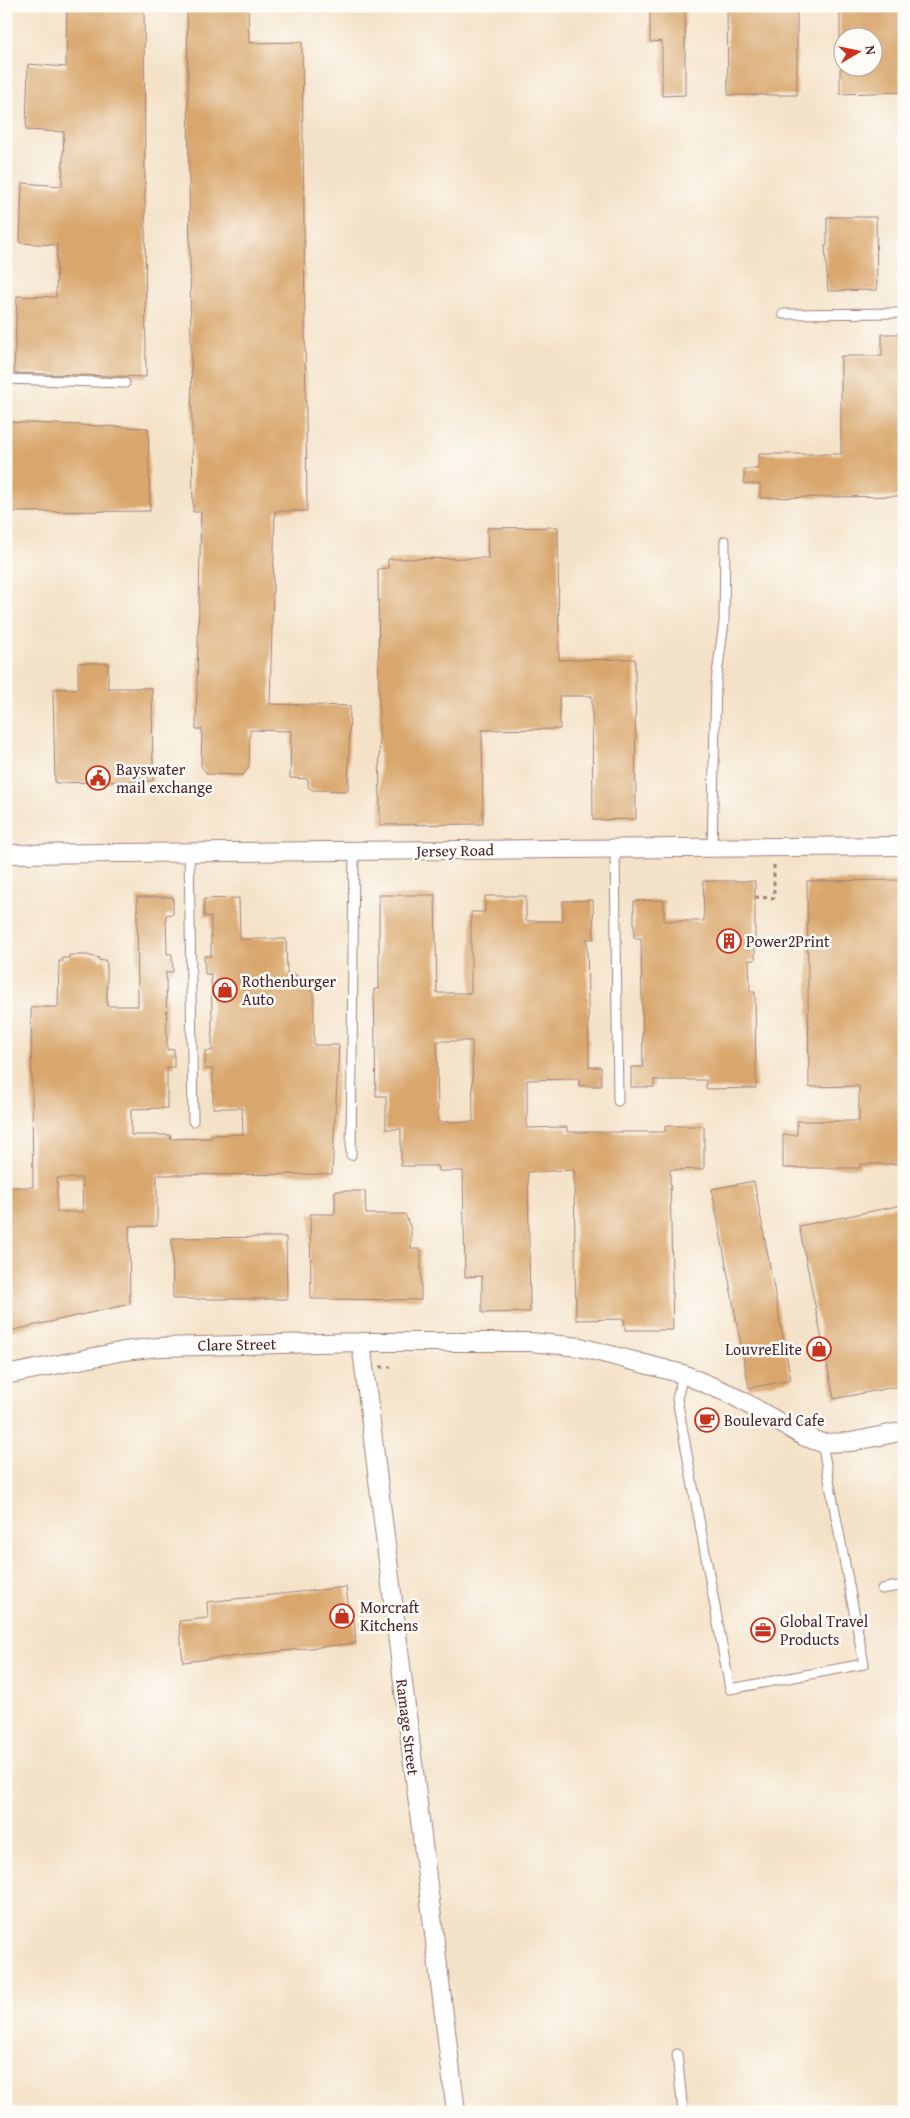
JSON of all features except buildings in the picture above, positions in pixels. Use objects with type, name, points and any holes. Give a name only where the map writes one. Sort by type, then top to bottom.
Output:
[{"type":"street","name":"Jersey Road","points":[[6,854],[904,846]]},
{"type":"street","name":"Clare Street","points":[[6,1375],[124,1351],[159,1347],[361,1342],[530,1342],[580,1347],[683,1374],[732,1394],[803,1436],[822,1443]]},
{"type":"street","name":"Ramage Street","points":[[361,1342],[456,2112]]},
{"type":"street","points":[[822,1443],[851,1442],[904,1431]]},
{"type":"lane","points":[[783,314],[904,313]]},
{"type":"lane","points":[[6,379],[125,383]]},
{"type":"lane","points":[[712,847],[716,682],[724,622],[725,541]]},
{"type":"lane","points":[[615,848],[618,1101]]},
{"type":"lane","points":[[351,1154],[354,851]]},
{"type":"lane","points":[[189,852],[193,1121]]},
{"type":"lane","points":[[683,1374],[677,1399],[730,1689],[864,1664],[822,1443]]},
{"type":"lane","points":[[882,1589],[904,1585]]},
{"type":"lane","points":[[677,2054],[683,2112]]},
{"type":"path","points":[[755,897],[774,898],[774,846]]},
{"type":"place","name":"Bayswater mail exchange","points":[[98,778]]},
{"type":"place","name":"Power2Print","points":[[729,941]]},
{"type":"place","name":"Rothenburger Auto","points":[[225,990]]},
{"type":"place","name":"LouvreElite","points":[[819,1349]]},
{"type":"place","name":"Boulevard Cafe","points":[[707,1420]]},
{"type":"place","name":"Morcraft Kitchens","points":[[342,1616]]},
{"type":"place","name":"Global Travel Products","points":[[763,1630]]}]
